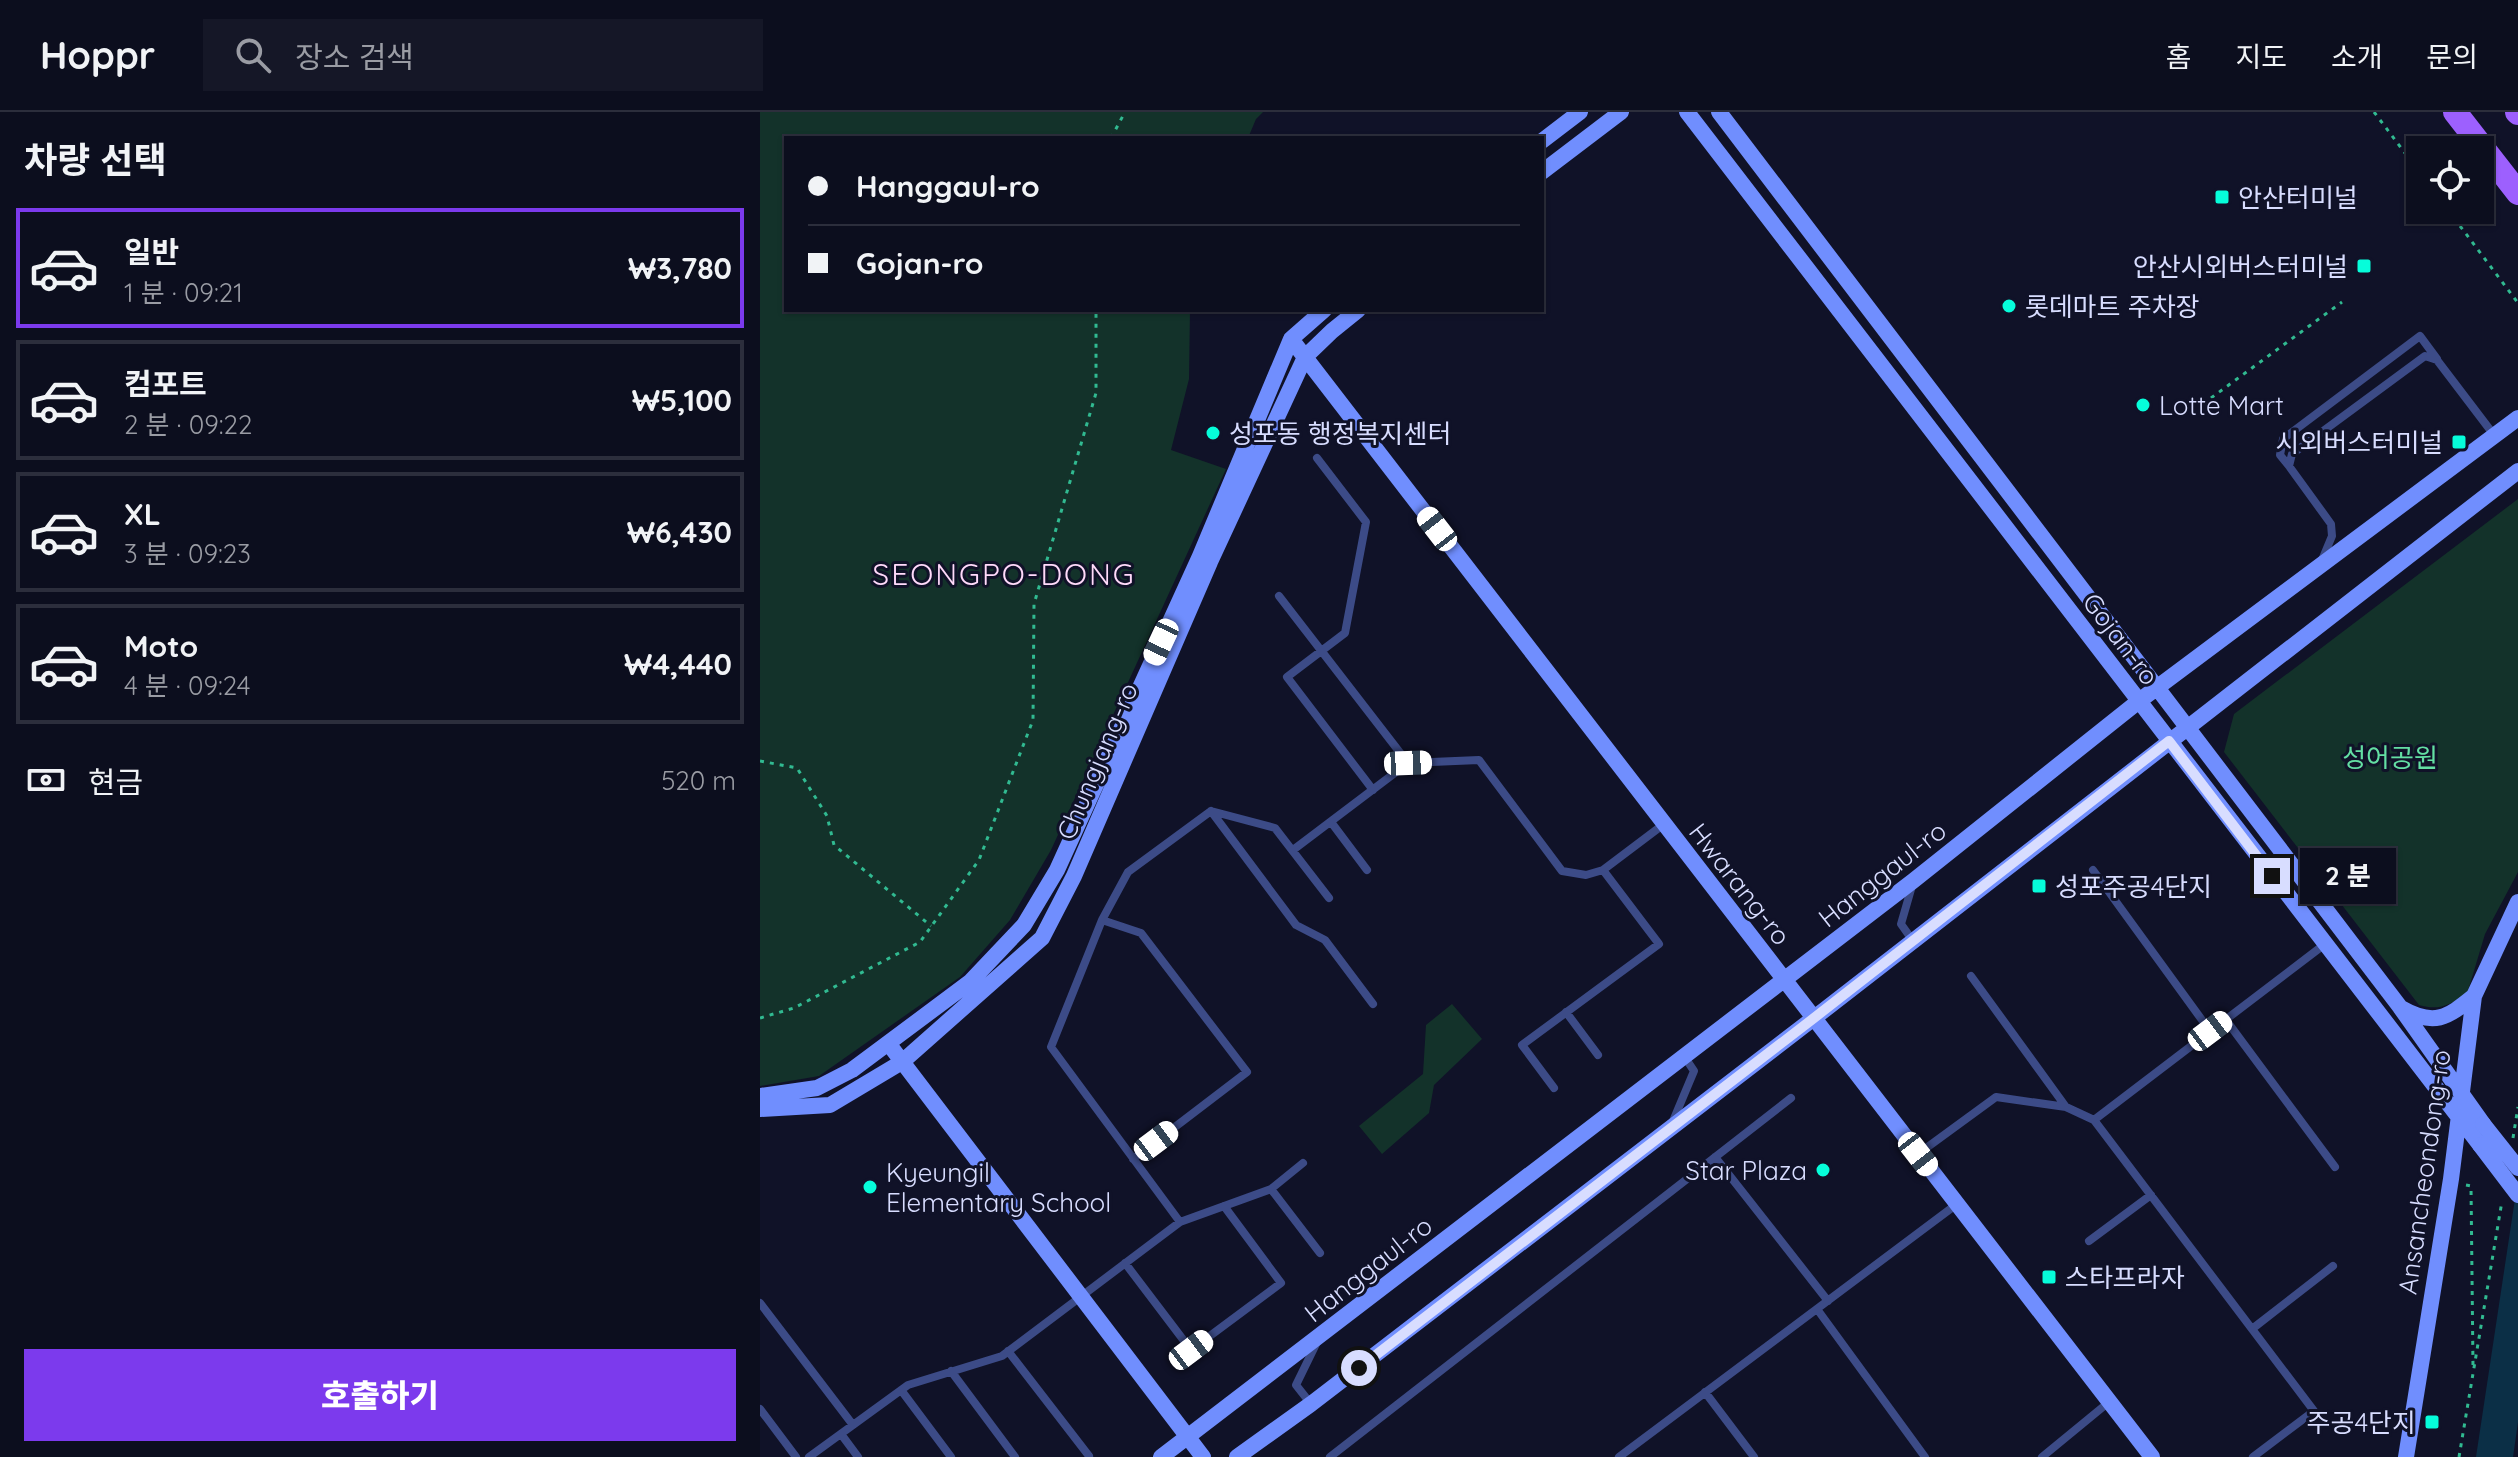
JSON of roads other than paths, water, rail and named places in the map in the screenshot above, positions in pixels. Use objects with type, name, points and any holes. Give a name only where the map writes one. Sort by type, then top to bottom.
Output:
[{"type":"main road","points":[[2455,112],[2518,193]]},
{"type":"street","points":[[1544,139],[1580,112]]},
{"type":"street","points":[[1544,170],[1621,112]]},
{"type":"street","name":"Gojan-ro","points":[[1687,112],[2480,1145],[2511,1195]]},
{"type":"street","name":"Gojan-ro","points":[[1719,112],[2158,687],[2400,1007],[2460,1095],[2518,1168]]},
{"type":"street","name":"Chungjang-ro","points":[[760,1096],[817,1088],[852,1070],[970,982],[1024,925],[1057,870],[1200,556],[1291,339],[1322,312]]},
{"type":"street","name":"Chungjang-ro","points":[[760,1109],[830,1105],[902,1062],[1042,938],[1074,876],[1210,562],[1305,357],[1356,312]]},
{"type":"street","name":"Hwarang-ro","points":[[1291,339],[2152,1457]]},
{"type":"street","name":"Hanggaul-ro","points":[[1161,1457],[1913,881],[2139,701],[2518,418]]},
{"type":"street","points":[[1237,1457],[1311,1404],[1670,1129],[2518,471]]},
{"type":"street","name":"Ansancheondong-ro","points":[[2406,1457],[2451,1179],[2474,996],[2518,902]]},
{"type":"street","points":[[2400,1007],[2414,1016],[2429,1020],[2453,1013],[2474,996]]},
{"type":"street","points":[[888,1043],[1203,1457]]},
{"type":"lane","points":[[2318,568],[2332,536],[2331,524],[2280,455],[2283,439],[2420,336],[2494,436]]},
{"type":"lane","points":[[2289,466],[2292,454],[2425,356],[2437,360]]},
{"type":"lane","points":[[1317,458],[1366,522],[1345,633],[1287,677],[1373,790]]},
{"type":"lane","points":[[1279,596],[1408,763]]},
{"type":"lane","points":[[1293,850],[1408,763],[1479,760],[1562,871],[1586,875],[1603,870],[1664,824]]},
{"type":"lane","points":[[1211,811],[1275,828],[1329,898]]},
{"type":"lane","points":[[1180,1222],[1051,1047],[1102,920],[1128,872],[1211,811]]},
{"type":"lane","points":[[1211,811],[1296,925],[1325,940],[1373,1004]]},
{"type":"lane","points":[[1331,822],[1367,870]]},
{"type":"lane","points":[[1554,1088],[1522,1045],[1659,944],[1603,870]]},
{"type":"lane","points":[[2093,870],[2210,1031]]},
{"type":"lane","points":[[1913,881],[1901,924],[1913,941]]},
{"type":"lane","points":[[1102,920],[1141,933],[1247,1072],[1133,1159]]},
{"type":"lane","points":[[2094,1120],[2325,944]]},
{"type":"lane","points":[[1971,976],[2066,1107]]},
{"type":"lane","points":[[1566,1012],[1598,1055]]},
{"type":"lane","points":[[2226,1020],[2335,1167]]},
{"type":"lane","points":[[1670,1129],[1694,1071],[1684,1056]]},
{"type":"lane","points":[[1918,1154],[1996,1097],[2066,1107],[2094,1120],[2314,1411],[2253,1457]]},
{"type":"lane","points":[[1330,1457],[1791,1098]]},
{"type":"lane","points":[[1715,1157],[1828,1301]]},
{"type":"lane","points":[[809,1457],[908,1385],[1002,1356],[1180,1222],[1271,1189],[1303,1163]]},
{"type":"lane","points":[[1271,1189],[1320,1253]]},
{"type":"lane","points":[[2089,1241],[2151,1195]]},
{"type":"lane","points":[[1619,1457],[1957,1204]]},
{"type":"lane","points":[[1125,1263],[1191,1350],[1281,1283],[1224,1206]]},
{"type":"lane","points":[[2252,1329],[2333,1266]]},
{"type":"lane","points":[[760,1303],[853,1425]]},
{"type":"lane","points":[[1817,1309],[1925,1457]]},
{"type":"lane","points":[[1311,1404],[1296,1385],[1319,1337]]},
{"type":"lane","points":[[1008,1351],[1089,1456]]},
{"type":"lane","points":[[951,1371],[1015,1457]]},
{"type":"lane","points":[[901,1390],[951,1457]]},
{"type":"lane","points":[[1705,1392],[1754,1457]]},
{"type":"lane","points":[[2042,1457],[2110,1401]]},
{"type":"lane","points":[[760,1409],[796,1457]]},
{"type":"lane","points":[[841,1434],[858,1457]]},
{"type":"water","points":[[2518,1179],[2518,1422],[2513,1457],[2476,1457]]},
{"type":"place","name":"안산터미널","points":[[2222,197]]},
{"type":"place","name":"안산시외버스터미널","points":[[2364,266]]},
{"type":"place","name":"롯데마트 주차장","points":[[2009,306]]},
{"type":"place","name":"Lotte Mart","points":[[2143,405]]},
{"type":"place","name":"성포동 행정복지센터","points":[[1213,433]]},
{"type":"place","name":"시외버스터미널","points":[[2459,442]]},
{"type":"place","name":"성포주공4단지","points":[[2039,886]]},
{"type":"place","name":"Star Plaza","points":[[1823,1170]]},
{"type":"place","name":"Kyeungil Elementary School","points":[[870,1187]]},
{"type":"place","name":"스타프라자","points":[[2049,1277]]},
{"type":"place","name":"주공4단지","points":[[2432,1422]]},
{"type":"district","name":"SEONGPO-DONG","points":[[1004,574]]},
{"type":"park label","name":"성어공원","points":[[2390,757]]}]
